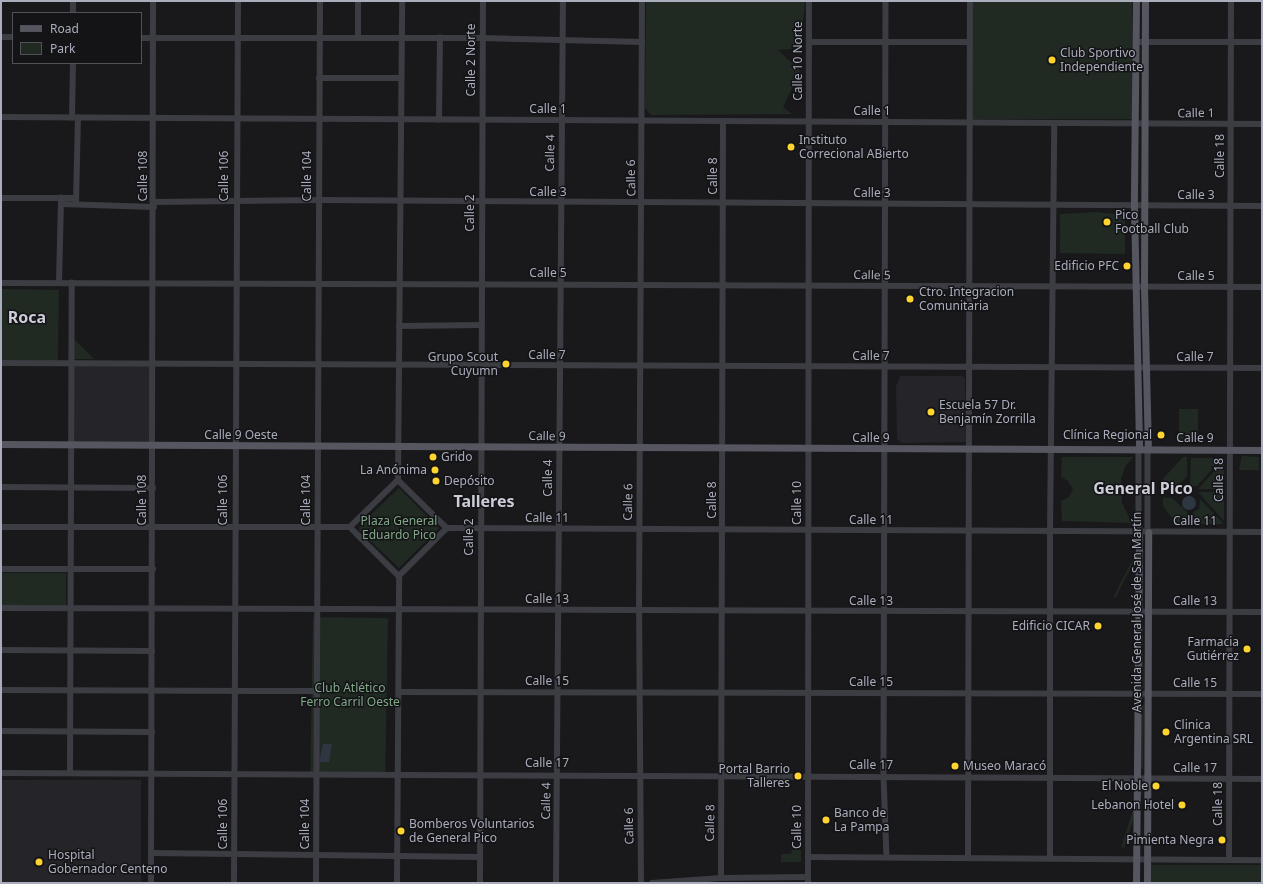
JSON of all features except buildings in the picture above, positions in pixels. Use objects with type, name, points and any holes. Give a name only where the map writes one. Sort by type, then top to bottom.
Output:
[{"type":"main road","name":"Avenida General José de San Martín","points":[[1136,1],[1134,206],[1139,449]]},
{"type":"main road","name":"Avenida General José de San Martín","points":[[1145,1],[1144,286],[1148,449]]},
{"type":"main road","name":"Calle 9 Oeste","points":[[1,444],[480,446]]},
{"type":"main road","name":"Calle 9","points":[[480,446],[967,450],[1262,450]]},
{"type":"main road","name":"Avenida General José de San Martín","points":[[1136,883],[1139,532]]},
{"type":"main road","name":"Avenida General José de San Martín","points":[[1147,883],[1149,611],[1148,532]]},
{"type":"street","points":[[73,1],[73,12]]},
{"type":"street","name":"Calle 108","points":[[151,883],[154,362],[153,1]]},
{"type":"street","name":"Calle 106","points":[[234,883],[234,202],[238,1]]},
{"type":"street","name":"Calle 104","points":[[316,883],[318,118],[320,1]]},
{"type":"street","points":[[358,1],[358,37]]},
{"type":"street","points":[[397,883],[399,576],[447,528],[398,480],[402,1]]},
{"type":"street","name":"Calle 2 Norte","points":[[482,120],[483,1]]},
{"type":"street","name":"Calle 4","points":[[556,883],[558,774],[560,203],[563,1]]},
{"type":"street","name":"Calle 6","points":[[641,883],[639,775],[639,530],[642,366],[640,285],[642,202],[642,1]]},
{"type":"street","name":"Calle 10 Norte","points":[[808,122],[809,1]]},
{"type":"street","points":[[886,1],[888,204],[885,449],[884,776],[887,857]]},
{"type":"street","points":[[968,857],[966,776],[966,613],[970,1]]},
{"type":"street","name":"Calle 18","points":[[1229,860],[1231,1]]},
{"type":"street","points":[[1,37],[12,37]]},
{"type":"street","points":[[142,38],[358,37],[562,39],[642,42]]},
{"type":"street","points":[[439,120],[440,38]]},
{"type":"street","points":[[809,42],[969,42]]},
{"type":"street","points":[[1136,42],[1262,42]]},
{"type":"street","points":[[73,64],[76,204]]},
{"type":"street","points":[[319,78],[401,78]]},
{"type":"street","name":"Calle 1","points":[[1,117],[886,122],[1134,125],[1262,124]]},
{"type":"street","name":"Calle 2","points":[[480,883],[480,365],[482,120]]},
{"type":"street","name":"Calle 8","points":[[721,878],[724,203],[723,122]]},
{"type":"street","name":"Calle 10","points":[[808,122],[808,880]]},
{"type":"street","points":[[1050,858],[1050,450],[1054,124]]},
{"type":"street","points":[[1,198],[61,201],[76,198]]},
{"type":"street","name":"Calle 3","points":[[61,201],[76,204],[154,204],[318,200],[400,202],[1262,206]]},
{"type":"street","points":[[59,282],[61,201]]},
{"type":"street","name":"Calle 5","points":[[1,282],[1262,287]]},
{"type":"street","points":[[70,773],[72,282]]},
{"type":"street","points":[[399,326],[481,325]]},
{"type":"street","name":"Calle 7","points":[[1,363],[154,362],[317,365],[1262,368]]},
{"type":"street","name":"Avenida General José de San Martín","points":[[1139,449],[1139,532]]},
{"type":"street","name":"Avenida General José de San Martín","points":[[1148,449],[1148,532]]},
{"type":"street","points":[[1,527],[350,527],[398,480]]},
{"type":"street","points":[[1,487],[153,488]]},
{"type":"street","points":[[350,527],[399,576]]},
{"type":"street","name":"Calle 11","points":[[447,528],[1262,532]]},
{"type":"street","points":[[1,569],[153,569]]},
{"type":"street","name":"Calle 13","points":[[1,608],[71,610],[234,607],[399,611],[558,610],[1138,614],[1149,611],[1262,612]]},
{"type":"street","points":[[1,650],[152,651]]},
{"type":"street","points":[[1,690],[316,691]]},
{"type":"street","name":"Calle 15","points":[[399,692],[1262,694]]},
{"type":"street","points":[[1,731],[152,732]]},
{"type":"street","name":"Calle 17","points":[[1,772],[1137,777],[1148,779],[1262,780]]},
{"type":"street","points":[[151,853],[234,856],[480,857]]},
{"type":"street","points":[[808,857],[1262,860]]},
{"type":"street","points":[[652,883],[721,878],[808,880]]},
{"type":"shaded area","points":[[72,361],[154,362],[153,445],[71,444]]},
{"type":"shaded area","name":"Escuela 57 Dr. Benjamín Zorrilla","points":[[900,376],[963,376],[965,379],[966,442],[901,443],[897,439],[896,386]]},
{"type":"shaded area","points":[[1,780],[141,780],[141,883],[1,883]]},
{"type":"green space","points":[[646,1],[805,1],[801,42],[791,49],[778,50],[800,71],[783,107],[792,114],[651,115],[645,108]]},
{"type":"green space","name":"Club Sportivo Independiente","points":[[972,1],[1132,1],[1132,119],[972,119]]},
{"type":"green space","points":[[1096,212],[1125,215],[1125,254],[1060,253],[1060,214]]},
{"type":"green space","points":[[1,289],[59,290],[58,361],[1,360]]},
{"type":"green space","points":[[73,338],[94,359],[71,359]]},
{"type":"green space","points":[[1179,409],[1198,409],[1198,442],[1179,442]]},
{"type":"green space","points":[[1242,456],[1259,457],[1259,470],[1239,470]]},
{"type":"green space","points":[[1062,457],[1133,457],[1125,467],[1121,479],[1122,503],[1132,523],[1062,521],[1061,501],[1069,497],[1073,489],[1068,481],[1061,477]]},
{"type":"green space","points":[[1183,457],[1187,457],[1187,477],[1172,490],[1163,492],[1163,479]]},
{"type":"green space","points":[[1191,458],[1222,458],[1197,486],[1190,486]]},
{"type":"green space","points":[[1224,460],[1224,489],[1198,489]]},
{"type":"green space","name":"Plaza General Eduardo Pico","points":[[399,488],[439,528],[399,568],[359,530],[360,525]]},
{"type":"green space","points":[[1198,492],[1224,492],[1224,521]]},
{"type":"green space","points":[[1163,498],[1172,498],[1189,514],[1190,524],[1180,524],[1171,517],[1163,506]]},
{"type":"green space","points":[[1200,499],[1223,523],[1222,524],[1192,524],[1192,513],[1199,509]]},
{"type":"green space","points":[[1143,539],[1145,540],[1115,598],[1113,597]]},
{"type":"green space","points":[[1,573],[66,573],[66,606],[1,606]]},
{"type":"green space","name":"Club Atlético Ferro Carril Oeste","points":[[313,617],[388,618],[385,773],[310,772]]},
{"type":"green space","points":[[1142,623],[1144,688],[1142,689],[1141,688]]},
{"type":"green space","points":[[1142,704],[1144,705],[1143,770],[1140,767]]},
{"type":"green space","points":[[1141,786],[1144,787],[1124,848],[1121,847]]},
{"type":"green space","points":[[792,850],[801,850],[801,862],[781,862],[781,854],[791,854]]},
{"type":"green space","points":[[1146,865],[1262,865],[1262,883],[1146,883]]},
{"type":"water","points":[[1189,496],[1194,498],[1196,503],[1194,508],[1189,510],[1184,508],[1182,503],[1184,498]]},
{"type":"water","points":[[323,744],[332,744],[329,762],[319,762]]},
{"type":"place","name":"Club Sportivo Independiente","points":[[1052,60]]},
{"type":"place","name":"Instituto Correcional ABierto","points":[[791,147]]},
{"type":"place","name":"Pico Football Club","points":[[1107,222]]},
{"type":"place","name":"Edificio PFC","points":[[1127,266]]},
{"type":"place","name":"Ctro. Integracion Comunitaria","points":[[910,299]]},
{"type":"place","name":"Grupo Scout Cuyumn","points":[[506,364]]},
{"type":"place","name":"Escuela 57 Dr. Benjamín Zorrilla","points":[[931,412]]},
{"type":"place","name":"Clínica Regional","points":[[1161,435]]},
{"type":"place","name":"Grido","points":[[433,457]]},
{"type":"place","name":"La Anónima","points":[[435,470]]},
{"type":"place","name":"Depósito","points":[[436,481]]},
{"type":"place","name":"Edificio CICAR","points":[[1098,626]]},
{"type":"place","name":"Farmacia Gutiérrez","points":[[1247,649]]},
{"type":"place","name":"Clinica Argentina SRL","points":[[1166,732]]},
{"type":"place","name":"Museo Maracó","points":[[955,766]]},
{"type":"place","name":"Portal Barrio Talleres","points":[[798,776]]},
{"type":"place","name":"El Noble","points":[[1156,786]]},
{"type":"place","name":"Lebanon Hotel","points":[[1182,805]]},
{"type":"place","name":"Banco de La Pampa","points":[[826,820]]},
{"type":"place","name":"Bomberos Voluntarios de General Pico","points":[[401,831]]},
{"type":"place","name":"Pimienta Negra","points":[[1222,840]]},
{"type":"place","name":"Hospital Gobernador Centeno","points":[[39,862]]},
{"type":"district","name":"Roca","points":[[27,317]]},
{"type":"district","name":"General Pico","points":[[1143,488]]},
{"type":"district","name":"Talleres","points":[[484,501]]}]
